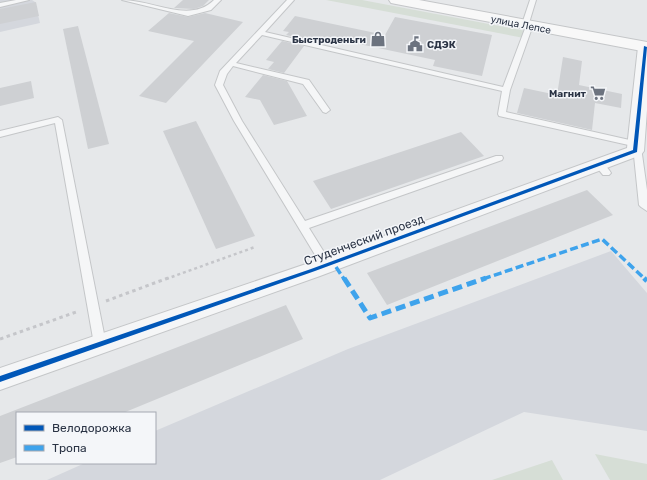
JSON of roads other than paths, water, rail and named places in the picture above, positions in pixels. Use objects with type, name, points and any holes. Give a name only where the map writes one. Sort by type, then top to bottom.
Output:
[{"type":"main road","name":"улица Лепсе","points":[[398,0],[646,47]]},
{"type":"street","points":[[640,140],[646,47]]},
{"type":"street","name":"Студенческий проезд","points":[[0,379],[602,168],[635,151],[640,140]]},
{"type":"lane","points":[[0,5],[26,0]]},
{"type":"lane","points":[[125,0],[188,14],[208,9],[218,0]]},
{"type":"lane","points":[[291,0],[223,73],[219,85],[238,121],[326,264]]},
{"type":"lane","points":[[533,0],[528,25],[506,90],[502,114],[640,140],[644,205],[647,207]]},
{"type":"lane","points":[[260,34],[407,66],[428,73],[506,90]]},
{"type":"lane","points":[[232,64],[306,82],[326,110]]},
{"type":"lane","points":[[0,134],[58,120],[100,344]]},
{"type":"lane","points":[[303,226],[499,158]]},
{"type":"place","name":"Быстроденьги","points":[[378,39]]},
{"type":"place","name":"СДЭК","points":[[415,44]]},
{"type":"place","name":"Магнит","points":[[598,93]]}]
